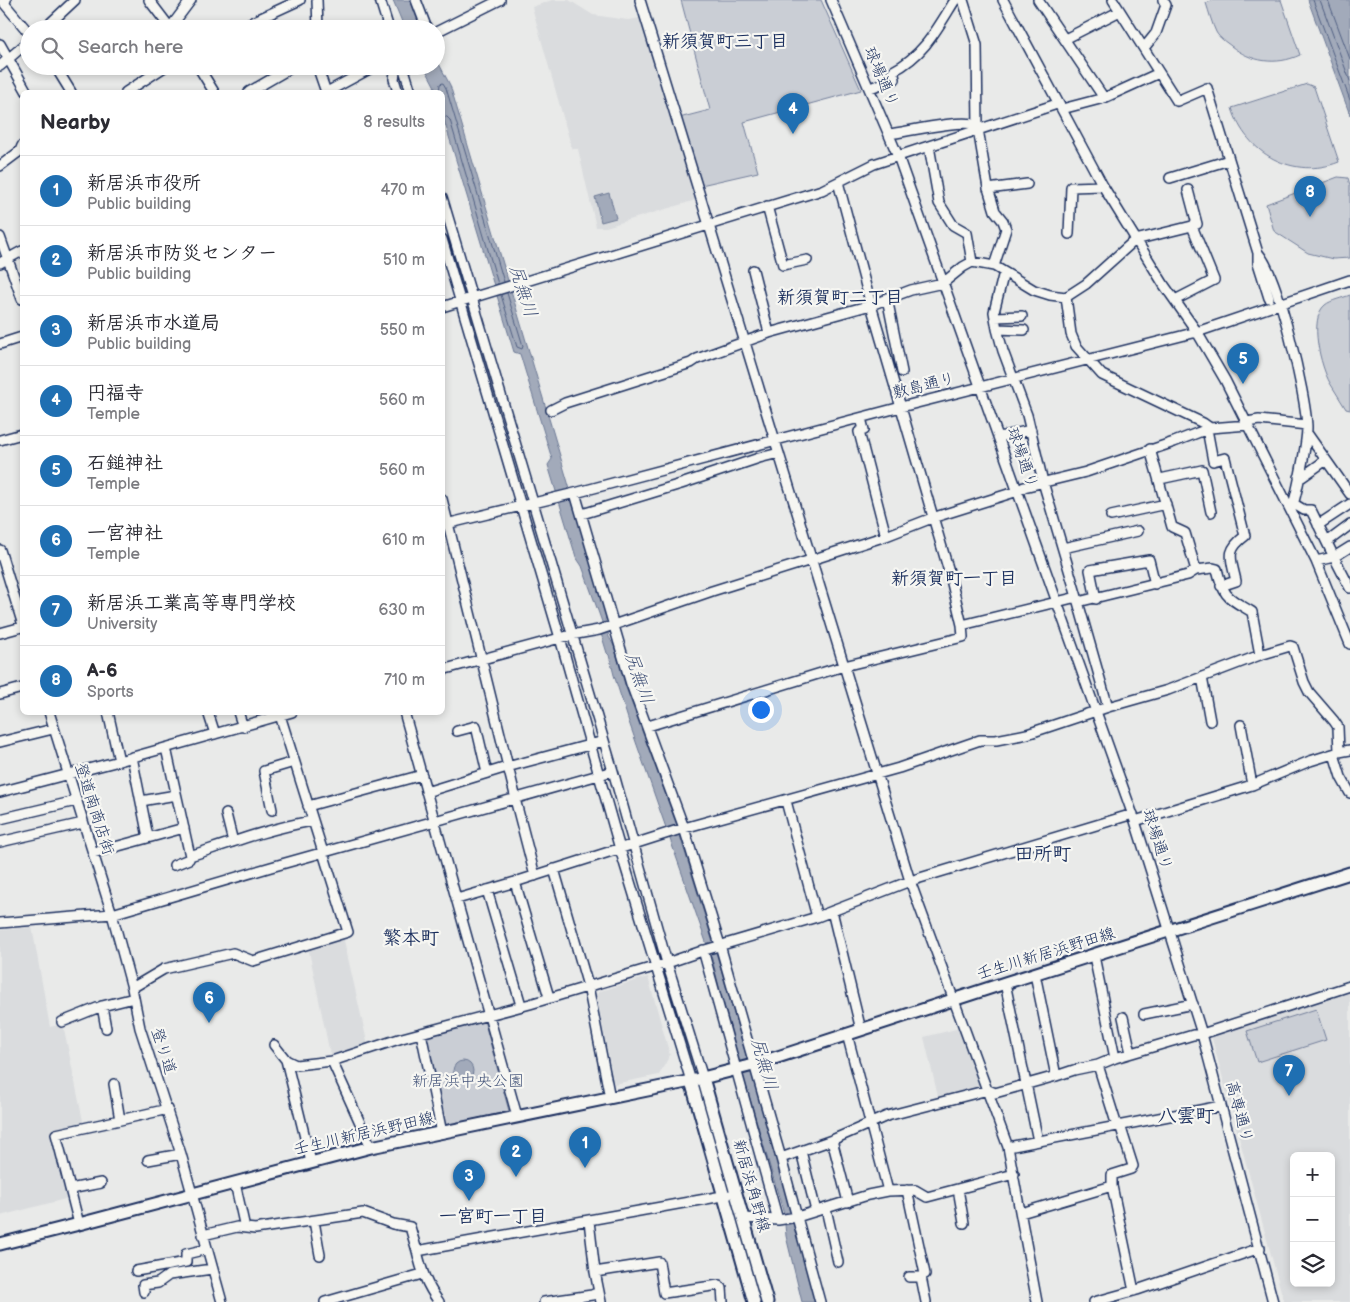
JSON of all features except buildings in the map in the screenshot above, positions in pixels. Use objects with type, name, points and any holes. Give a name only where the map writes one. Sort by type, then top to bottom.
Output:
[{"type":"main road","name":"壬生川新居浜野田線","points":[[0,1244],[371,1147],[691,1081],[752,1066],[1350,873]]},
{"type":"main road","name":"新居浜角野線","points":[[703,1078],[767,1302]]},
{"type":"main road","name":"新居浜角野線","points":[[691,1081],[754,1302]]},
{"type":"street","points":[[6,0],[3,2],[20,22]]},
{"type":"street","points":[[54,20],[75,0]]},
{"type":"street","points":[[149,0],[165,20]]},
{"type":"street","points":[[177,20],[191,0]]},
{"type":"street","points":[[256,20],[300,0]]},
{"type":"street","points":[[316,0],[317,20]]},
{"type":"street","points":[[380,0],[386,20]]},
{"type":"street","points":[[416,0],[424,20]]},
{"type":"street","points":[[445,28],[500,0]]},
{"type":"street","points":[[640,0],[910,881],[1008,1147],[1037,1302]]},
{"type":"street","name":"球場通り","points":[[831,0],[890,134],[1097,711],[1171,931]]},
{"type":"street","points":[[870,88],[895,79],[893,72],[914,59],[931,38],[955,0]]},
{"type":"street","points":[[963,0],[977,45],[978,127],[988,189],[995,211],[1003,221],[1006,229],[994,266]]},
{"type":"street","points":[[1002,0],[1103,186],[1135,240],[1197,332],[1226,380],[1292,507],[1350,644]]},
{"type":"street","points":[[1038,0],[1104,98]]},
{"type":"street","points":[[1113,0],[1177,101],[1207,88],[1258,253],[1258,264],[1270,298]]},
{"type":"street","points":[[1144,48],[1156,33],[1166,5],[1163,0]]},
{"type":"street","points":[[1064,39],[1120,10]]},
{"type":"street","points":[[0,44],[26,90]]},
{"type":"street","points":[[0,66],[20,50]]},
{"type":"street","points":[[445,306],[822,190],[874,164],[930,146],[978,127],[1059,106],[1104,98],[1159,73]]},
{"type":"street","points":[[61,75],[70,90]]},
{"type":"street","points":[[129,90],[152,75]]},
{"type":"street","points":[[204,75],[213,90]]},
{"type":"street","points":[[252,90],[278,75]]},
{"type":"street","points":[[320,75],[326,90]]},
{"type":"street","points":[[331,90],[358,75]]},
{"type":"street","points":[[395,75],[397,90]]},
{"type":"street","points":[[406,75],[411,90]]},
{"type":"street","points":[[890,134],[953,124],[971,123],[978,127]]},
{"type":"street","points":[[930,146],[939,203],[952,225],[967,233],[972,262]]},
{"type":"street","points":[[0,166],[20,151]]},
{"type":"street","points":[[1170,178],[1229,160]]},
{"type":"street","points":[[648,726],[844,666],[963,637],[950,575],[900,407],[838,182]]},
{"type":"street","points":[[988,189],[1027,184]]},
{"type":"street","points":[[1069,234],[1071,186],[1103,186]]},
{"type":"street","points":[[550,410],[565,403],[691,363],[697,359],[769,333],[943,283],[972,262],[994,266],[1034,290],[1066,297],[1086,284],[1135,240],[1197,224],[1188,190]]},
{"type":"street","points":[[767,206],[783,265],[807,260]]},
{"type":"street","points":[[445,207],[613,771],[667,963],[703,1078]]},
{"type":"street","points":[[1175,300],[1214,280],[1192,226]]},
{"type":"street","points":[[0,236],[4,261],[20,295]]},
{"type":"street","points":[[445,249],[522,506],[620,849],[691,1081]]},
{"type":"street","points":[[4,261],[20,253]]},
{"type":"street","points":[[1258,253],[1264,259],[1282,305],[1303,395],[1307,429],[1292,507]]},
{"type":"street","points":[[753,270],[769,333]]},
{"type":"street","points":[[1004,272],[994,312],[997,329],[1031,430],[1043,482],[1108,707]]},
{"type":"street","name":"敷島通り","points":[[532,503],[1197,332],[1282,305],[1350,280]]},
{"type":"street","points":[[1066,297],[1071,334],[1076,346],[1102,376],[1203,423],[1209,428],[1213,460],[1225,458],[1245,536],[1235,544],[1231,554],[1236,581],[1221,586]]},
{"type":"street","points":[[887,298],[902,372]]},
{"type":"street","points":[[995,317],[1022,316]]},
{"type":"street","points":[[997,329],[1024,330]]},
{"type":"street","points":[[0,344],[20,339]]},
{"type":"street","points":[[477,357],[490,355]]},
{"type":"street","points":[[861,418],[864,430],[859,432],[886,536]]},
{"type":"street","points":[[445,669],[571,635],[600,630],[712,591],[886,536],[932,518],[1018,491],[1024,487],[1086,472],[1209,428],[1248,424],[1259,420],[1307,429],[1350,494]]},
{"type":"street","points":[[999,437],[1031,430]]},
{"type":"street","points":[[0,440],[20,435]]},
{"type":"street","points":[[1150,449],[1172,527],[1185,533],[1196,570]]},
{"type":"street","points":[[582,514],[779,453]]},
{"type":"street","points":[[1299,477],[1302,477],[1326,460]]},
{"type":"street","points":[[1160,480],[1202,470],[1210,512]]},
{"type":"street","points":[[574,493],[582,514],[612,626],[683,829],[752,1066],[781,1158],[820,1302]]},
{"type":"street","points":[[532,503],[446,524],[482,659],[535,876]]},
{"type":"street","points":[[1111,516],[1166,504]]},
{"type":"street","points":[[1318,525],[1350,504]]},
{"type":"street","points":[[1292,507],[1311,510],[1350,587]]},
{"type":"street","points":[[1327,542],[1350,525]]},
{"type":"street","points":[[1063,548],[1138,531]]},
{"type":"street","points":[[1316,561],[1334,557],[1350,547]]},
{"type":"street","points":[[0,550],[4,574],[20,617]]},
{"type":"street","points":[[1096,599],[1090,570],[1149,560],[1155,584]]},
{"type":"street","points":[[1342,572],[1350,566]]},
{"type":"street","points":[[962,625],[1058,601],[1096,599],[1188,575],[1196,570],[1213,568],[1217,569],[1221,586],[1227,596],[1252,612],[1260,655]]},
{"type":"street","points":[[0,633],[20,628]]},
{"type":"street","points":[[457,899],[662,835],[899,768],[980,740],[996,740],[1028,734],[1202,678],[1260,655],[1290,646],[1293,646],[1308,692],[1338,727],[1336,753],[1341,777],[1350,794]]},
{"type":"street","points":[[1202,678],[1210,721]]},
{"type":"street","points":[[0,694],[20,689]]},
{"type":"street","name":"登道南商店街","points":[[50,715],[112,914]]},
{"type":"street","points":[[109,715],[119,761]]},
{"type":"street","points":[[209,715],[215,734]]},
{"type":"street","points":[[239,715],[243,726]]},
{"type":"street","points":[[0,792],[166,748],[276,715]]},
{"type":"street","points":[[132,988],[164,969],[233,953],[253,961],[348,932],[279,715]]},
{"type":"street","points":[[405,715],[517,1116]]},
{"type":"street","points":[[1241,725],[1252,785]]},
{"type":"street","points":[[457,731],[476,726],[487,773]]},
{"type":"street","points":[[0,742],[54,729]]},
{"type":"street","points":[[426,792],[507,767],[604,741]]},
{"type":"street","points":[[166,748],[190,856]]},
{"type":"street","points":[[286,1060],[296,1065],[332,1062],[421,1033],[667,963],[704,950],[817,917],[910,881],[1252,785],[1310,761],[1350,750]]},
{"type":"street","points":[[132,757],[148,837]]},
{"type":"street","points":[[272,810],[264,771],[294,762]]},
{"type":"street","points":[[0,923],[112,914],[323,852],[613,771]]},
{"type":"street","points":[[308,806],[422,775]]},
{"type":"street","points":[[141,801],[176,795]]},
{"type":"street","points":[[0,820],[76,801]]},
{"type":"street","points":[[786,801],[817,917]]},
{"type":"street","points":[[226,814],[233,842]]},
{"type":"street","points":[[174,865],[184,862],[190,856],[233,842],[293,824],[312,821]]},
{"type":"street","points":[[0,842],[83,823]]},
{"type":"street","points":[[92,853],[184,828]]},
{"type":"street","points":[[554,870],[588,986],[610,1098]]},
{"type":"street","points":[[515,882],[549,997]]},
{"type":"street","points":[[487,890],[521,1005]]},
{"type":"street","points":[[832,911],[861,1030]]},
{"type":"street","name":"登り道","points":[[112,914],[132,988],[140,1028],[168,1109],[222,1302]]},
{"type":"street","name":"高専通り","points":[[1171,931],[1222,1106],[1273,1302]]},
{"type":"street","points":[[704,950],[780,1219]]},
{"type":"street","points":[[1094,956],[1115,1058]]},
{"type":"street","points":[[1034,974],[1056,1076]]},
{"type":"street","points":[[1005,983],[1038,1141]]},
{"type":"street","points":[[781,1158],[832,1140],[887,1116],[988,1090],[995,1093],[1056,1076],[1193,1035],[1202,1034],[1350,986]]},
{"type":"street","points":[[62,1022],[102,1006],[134,998]]},
{"type":"street","points":[[1144,1014],[1193,1004]]},
{"type":"street","points":[[102,1006],[106,1028]]},
{"type":"street","points":[[1123,1016],[1131,1053]]},
{"type":"street","points":[[421,1033],[442,1133]]},
{"type":"street","points":[[847,1034],[888,1191]]},
{"type":"street","points":[[274,1044],[286,1060],[311,1162]]},
{"type":"street","points":[[332,1062],[371,1147]]},
{"type":"street","points":[[1098,1064],[1133,1166],[1132,1169],[1112,1175],[1112,1186],[1134,1291]]},
{"type":"street","points":[[114,1084],[120,1120]]},
{"type":"street","points":[[1008,1147],[1222,1106]]},
{"type":"street","points":[[79,1224],[56,1134],[168,1109]]},
{"type":"street","points":[[832,1140],[848,1202]]},
{"type":"street","points":[[800,1152],[816,1211]]},
{"type":"street","points":[[148,1160],[181,1154]]},
{"type":"street","points":[[743,1218],[796,1218],[888,1191],[915,1190],[927,1197],[1014,1174]]},
{"type":"street","points":[[70,1189],[101,1183]]},
{"type":"street","points":[[235,1183],[245,1228]]},
{"type":"street","points":[[1021,1213],[1112,1186]]},
{"type":"street","points":[[958,1189],[964,1223]]},
{"type":"street","points":[[907,1190],[925,1274]]},
{"type":"street","points":[[417,1251],[724,1197],[736,1193]]},
{"type":"street","points":[[826,1208],[838,1262]]},
{"type":"street","points":[[203,1235],[238,1227],[255,1229],[363,1213],[393,1224],[410,1227],[422,1274],[428,1287],[439,1302]]},
{"type":"street","points":[[314,1221],[320,1255]]},
{"type":"street","points":[[589,1221],[595,1272],[602,1302]]},
{"type":"street","points":[[1094,1302],[1134,1291],[1260,1248]]},
{"type":"street","points":[[136,1271],[186,1262],[186,1254],[206,1249]]},
{"type":"street","points":[[595,1272],[659,1262],[664,1293],[721,1287],[723,1302]]},
{"type":"street","points":[[144,1292],[142,1285],[158,1283],[169,1275],[212,1268]]},
{"type":"street","points":[[331,1301],[422,1274]]},
{"type":"street","points":[[909,1278],[921,1277],[926,1302]]},
{"type":"street","points":[[544,1302],[592,1295],[599,1292]]},
{"type":"shaded area","points":[[552,0],[569,0],[593,15],[628,20],[641,18],[696,200],[606,227],[596,227],[578,149],[572,149],[532,7]]},
{"type":"shaded area","points":[[32,927],[50,1027],[63,1024],[84,1126],[55,1131],[69,1198],[0,1216],[0,930]]},
{"type":"shaded area","points":[[343,936],[368,1046],[331,1059],[308,946]]},
{"type":"shaded area","points":[[648,977],[670,1055],[659,1075],[614,1084],[596,995],[600,991]]},
{"type":"shaded area","points":[[1350,990],[1350,1302],[1284,1302],[1211,1035]]},
{"type":"shaded area","points":[[960,1028],[984,1090],[939,1101],[924,1037]]},
{"type":"green space","points":[[681,0],[821,0],[861,90],[744,122],[758,172],[701,185],[679,118],[710,110]]},
{"type":"green space","points":[[1214,0],[1281,0],[1300,55],[1282,60],[1264,61],[1247,56],[1239,51],[1223,40],[1216,32],[1206,3]]},
{"type":"green space","points":[[1307,84],[1314,87],[1339,162],[1322,167],[1305,168],[1289,165],[1274,159],[1260,150],[1248,138],[1232,108]]},
{"type":"green space","points":[[1338,177],[1348,178],[1350,185],[1350,258],[1333,259],[1308,253],[1274,231],[1266,204]]},
{"type":"green space","points":[[1350,295],[1350,410],[1346,409],[1323,366],[1318,343],[1317,321],[1325,305]]},
{"type":"green space","points":[[1316,1009],[1326,1040],[1257,1062],[1247,1031]]},
{"type":"green space","name":"新居浜中央公園","points":[[484,1020],[509,1111],[445,1126],[443,1124],[425,1035]]},
{"type":"water","points":[[393,0],[411,0],[419,20],[401,20]]},
{"type":"water","points":[[1308,0],[1350,0],[1350,115]]},
{"type":"water","points":[[429,75],[445,75],[450,85],[607,614],[605,620],[609,637],[614,646],[625,685],[676,823],[715,949],[796,1225],[815,1302],[802,1302],[786,1236],[784,1214],[739,1062],[713,962],[629,722],[599,627],[602,622],[582,566],[576,557],[548,465],[552,459],[520,354],[514,352],[445,123],[445,90],[434,90],[435,87]]},
{"type":"water","points":[[609,193],[616,218],[601,222],[595,197]]},
{"type":"water","points":[[463,1061],[470,1064],[473,1071],[470,1078],[463,1081],[456,1078],[453,1071],[456,1064]]},
{"type":"place","name":"円福寺","points":[[793,134]]},
{"type":"place","name":"A-6","points":[[1310,217]]},
{"type":"place","name":"石鎚神社","points":[[1243,384]]},
{"type":"place","name":"一宮神社","points":[[209,1023]]},
{"type":"place","name":"新居浜工業高等専門学校","points":[[1289,1096]]},
{"type":"place","name":"新居浜市役所","points":[[585,1168]]},
{"type":"place","name":"新居浜市防災センター","points":[[516,1177]]},
{"type":"place","name":"新居浜市水道局","points":[[469,1201]]},
{"type":"district","name":"新須賀町三丁目","points":[[725,41]]},
{"type":"district","name":"新須賀町二丁目","points":[[840,297]]},
{"type":"district","name":"新須賀町一丁目","points":[[954,578]]},
{"type":"district","name":"田所町","points":[[1043,854]]},
{"type":"district","name":"繁本町","points":[[411,938]]},
{"type":"district","name":"八雲町","points":[[1186,1116]]},
{"type":"district","name":"一宮町一丁目","points":[[493,1216]]},
{"type":"water label","name":"尻無川","points":[[523,291]]},
{"type":"water label","name":"尻無川","points":[[639,678]]},
{"type":"water label","name":"尻無川","points":[[764,1064]]}]
